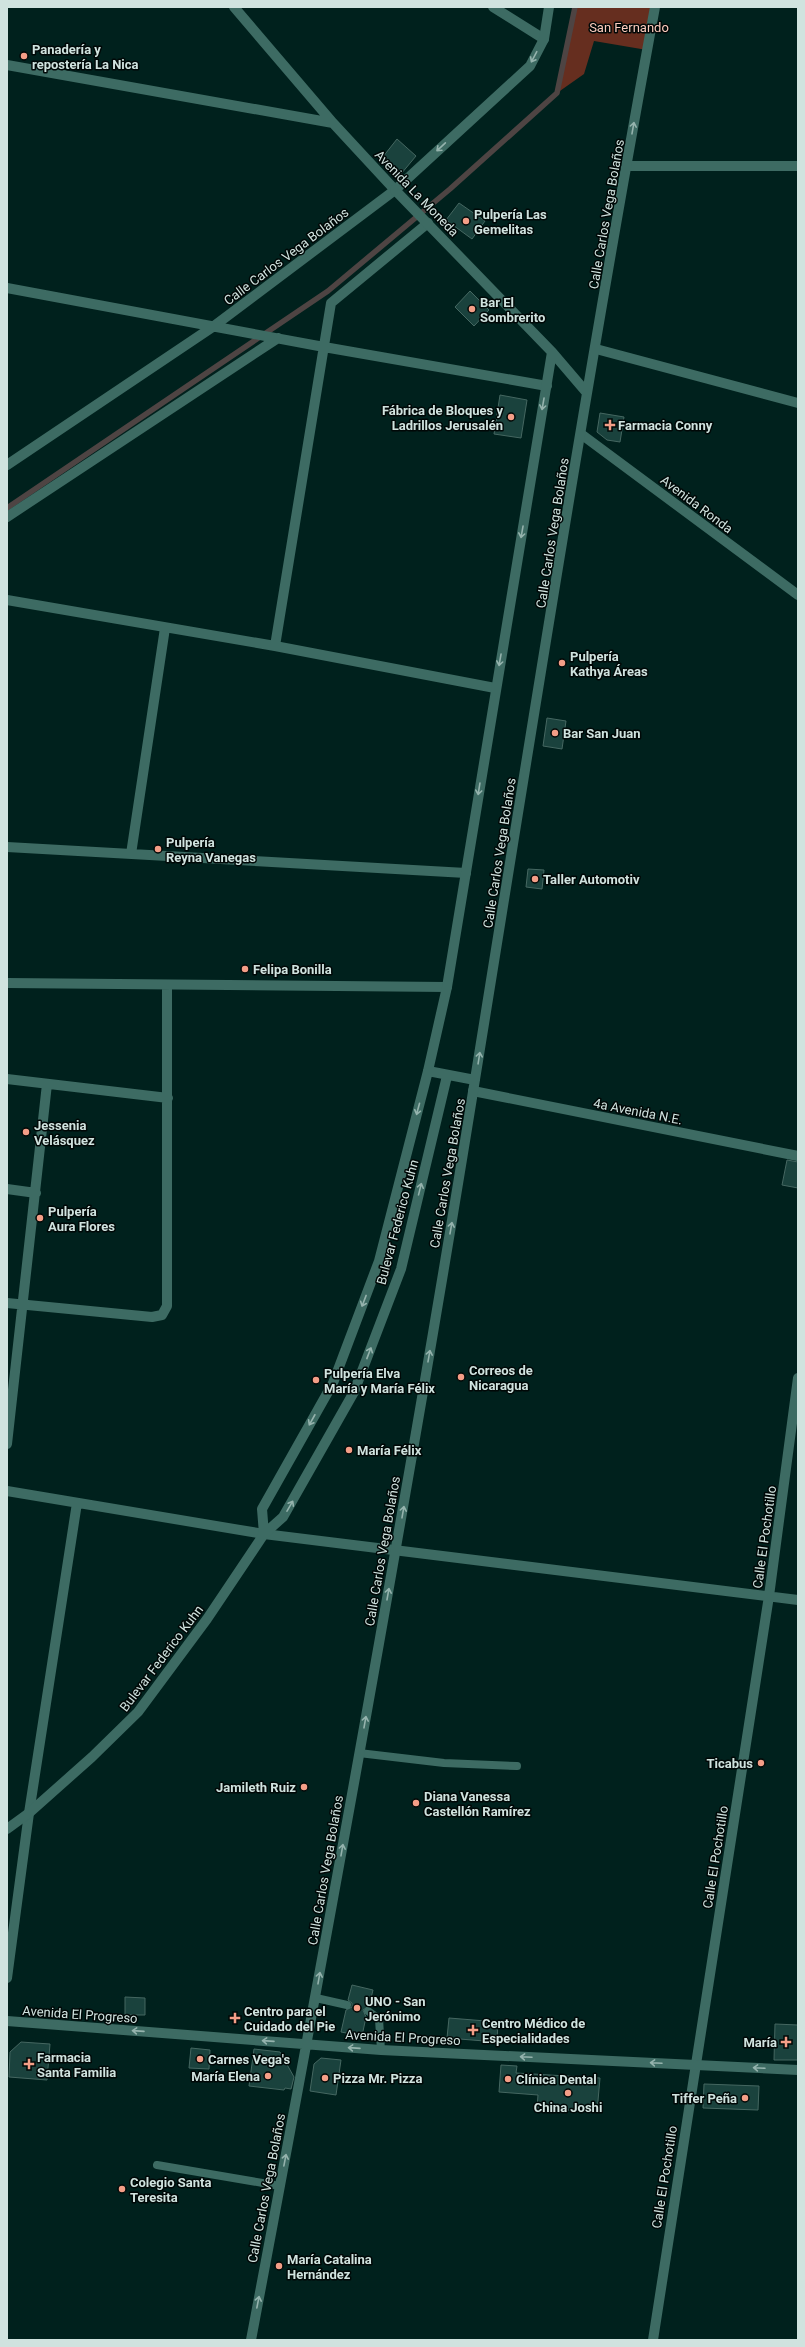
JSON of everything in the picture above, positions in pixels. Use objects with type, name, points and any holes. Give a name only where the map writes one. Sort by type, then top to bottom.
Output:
[{"type":"street","name":"Avenida La Moneda","points":[[234,7],[334,123],[397,192],[552,352],[587,393]]},
{"type":"street","points":[[493,7],[544,40]]},
{"type":"street","name":"Calle Carlos Vega Bolaños","points":[[7,465],[214,326],[397,192],[530,66],[544,40],[549,7]]},
{"type":"street","name":"Calle Carlos Vega Bolaños","points":[[251,2340],[316,1998],[396,1550],[475,1080],[587,393],[596,349],[655,7]]},
{"type":"street","points":[[7,66],[334,123]]},
{"type":"street","points":[[627,166],[798,166]]},
{"type":"street","points":[[275,646],[331,303],[424,220]]},
{"type":"street","points":[[7,288],[278,338],[324,348],[546,386]]},
{"type":"street","points":[[7,517],[278,338]]},
{"type":"street","points":[[596,349],[798,403]]},
{"type":"street","points":[[475,1080],[447,1076],[428,1071],[447,987],[495,688],[552,352]]},
{"type":"street","name":"Avenida Ronda","points":[[581,434],[798,595]]},
{"type":"street","points":[[7,600],[275,646],[495,688]]},
{"type":"street","points":[[131,854],[165,628]]},
{"type":"street","points":[[7,847],[466,873]]},
{"type":"street","points":[[7,983],[447,987]]},
{"type":"street","points":[[7,1303],[152,1317],[162,1315],[166,1306],[168,1098],[167,985]]},
{"type":"street","name":"Bulevar Federico Kuhn","points":[[264,1534],[262,1509],[333,1383],[379,1261],[428,1071]]},
{"type":"street","name":"Bulevar Federico Kuhn","points":[[7,1829],[29,1813],[92,1757],[138,1712],[207,1619],[264,1534],[283,1517],[354,1392],[401,1269],[447,1076]]},
{"type":"street","points":[[7,1079],[168,1098]]},
{"type":"street","points":[[7,1444],[47,1084]]},
{"type":"street","name":"4a Avenida N.E.","points":[[473,1092],[798,1156]]},
{"type":"street","points":[[7,1189],[36,1193]]},
{"type":"street","name":"Calle El Pochotillo","points":[[653,2340],[769,1596],[798,1378]]},
{"type":"street","points":[[7,1491],[264,1534],[798,1600]]},
{"type":"street","points":[[7,1978],[29,1813],[77,1503]]},
{"type":"street","name":"Avenida El Progreso","points":[[7,2021],[381,2050],[798,2070]]},
{"type":"lane","points":[[359,1753],[444,1764],[517,1766]]},
{"type":"lane","points":[[316,1998],[347,2005]]},
{"type":"lane","points":[[368,2011],[379,2019],[381,2050]]},
{"type":"lane","points":[[157,2165],[280,2186]]},
{"type":"green space","name":"San Fernando","points":[[575,7],[655,7],[647,50],[594,41],[584,74],[557,93]]},
{"type":"building","points":[[397,139],[416,156],[401,174],[382,158]]},
{"type":"building","name":"Pulpería Las Gemelitas","points":[[459,203],[485,221],[472,239],[446,220]]},
{"type":"building","name":"Bar El Sombrerito","points":[[470,291],[489,310],[474,326],[455,307]]},
{"type":"building","name":"Fábrica de Bloques y Ladrillos Jerusalén","points":[[500,395],[527,400],[521,438],[494,434]]},
{"type":"building","name":"Farmacia Conny","points":[[600,413],[624,417],[620,442],[607,440],[597,432]]},
{"type":"building","name":"Bar San Juan","points":[[547,718],[566,721],[562,749],[543,746]]},
{"type":"building","name":"Taller Automotiv","points":[[528,869],[544,870],[542,889],[526,887]]},
{"type":"building","points":[[787,1160],[798,1162],[798,1188],[782,1185]]},
{"type":"building","name":"UNO - San Jerónimo","points":[[352,1985],[373,1990],[369,2006],[363,2010],[366,2017],[362,2036],[341,2032],[346,2010],[352,2007],[352,2003],[348,2000]]},
{"type":"building","points":[[125,1997],[145,1998],[145,2015],[125,2015]]},
{"type":"building","name":"Centro Médico de Especialidades","points":[[449,2018],[498,2022],[497,2042],[447,2038]]},
{"type":"building","name":"María","points":[[775,2024],[798,2025],[798,2060],[774,2060]]},
{"type":"building","name":"Farmacia Santa Familia","points":[[21,2042],[50,2044],[47,2080],[9,2077],[10,2052]]},
{"type":"building","name":"Carnes Vega's","points":[[191,2048],[210,2050],[209,2069],[189,2068]]},
{"type":"building","name":"María Elena","points":[[254,2049],[280,2052],[294,2077],[291,2089],[285,2088],[284,2090],[249,2086]]},
{"type":"building","name":"Pizza Mr. Pizza","points":[[321,2058],[341,2060],[336,2095],[310,2091],[314,2064]]},
{"type":"building","name":"China Joshi","points":[[501,2065],[517,2066],[516,2073],[600,2078],[597,2112],[537,2108],[538,2095],[499,2092]]},
{"type":"building","points":[[704,2084],[759,2086],[758,2110],[703,2108]]},
{"type":"waterway","points":[[7,508],[328,291],[450,189],[557,93],[575,7]]},
{"type":"place","name":"Panadería y repostería La Nica","points":[[24,56]]},
{"type":"place","name":"Pulpería Las Gemelitas","points":[[466,221]]},
{"type":"place","name":"Bar El Sombrerito","points":[[472,309]]},
{"type":"place","name":"Fábrica de Bloques y Ladrillos Jerusalén","points":[[511,417]]},
{"type":"place","name":"Farmacia Conny","points":[[610,425]]},
{"type":"place","name":"Pulpería Kathya Áreas","points":[[562,663]]},
{"type":"place","name":"Bar San Juan","points":[[555,733]]},
{"type":"place","name":"Pulpería Reyna Vanegas","points":[[158,849]]},
{"type":"place","name":"Taller Automotiv","points":[[535,879]]},
{"type":"place","name":"Felipa Bonilla","points":[[245,969]]},
{"type":"place","name":"Jessenia Velásquez","points":[[26,1132]]},
{"type":"place","name":"Pulpería Aura Flores","points":[[40,1218]]},
{"type":"place","name":"Correos de Nicaragua","points":[[461,1377]]},
{"type":"place","name":"Pulpería Elva María y María Félix","points":[[316,1380]]},
{"type":"place","name":"María Félix","points":[[349,1450]]},
{"type":"place","name":"Ticabus","points":[[761,1763]]},
{"type":"place","name":"Jamileth Ruiz","points":[[304,1787]]},
{"type":"place","name":"Diana Vanessa Castellón Ramírez","points":[[416,1803]]},
{"type":"place","name":"UNO - San Jerónimo","points":[[357,2008]]},
{"type":"place","name":"Centro para el Cuidado del Pie","points":[[235,2018]]},
{"type":"place","name":"Centro Médico de Especialidades","points":[[473,2030]]},
{"type":"place","name":"María","points":[[786,2042]]},
{"type":"place","name":"Carnes Vega's","points":[[200,2059]]},
{"type":"place","name":"Farmacia Santa Familia","points":[[29,2064]]},
{"type":"place","name":"María Elena","points":[[268,2076]]},
{"type":"place","name":"Pizza Mr. Pizza","points":[[325,2078]]},
{"type":"place","name":"Clínica Dental","points":[[508,2079]]},
{"type":"place","name":"China Joshi","points":[[568,2093]]},
{"type":"place","name":"Tiffer Peña","points":[[745,2098]]},
{"type":"place","name":"Colegio Santa Teresita","points":[[122,2189]]},
{"type":"place","name":"María Catalina Hernández","points":[[279,2266]]}]
